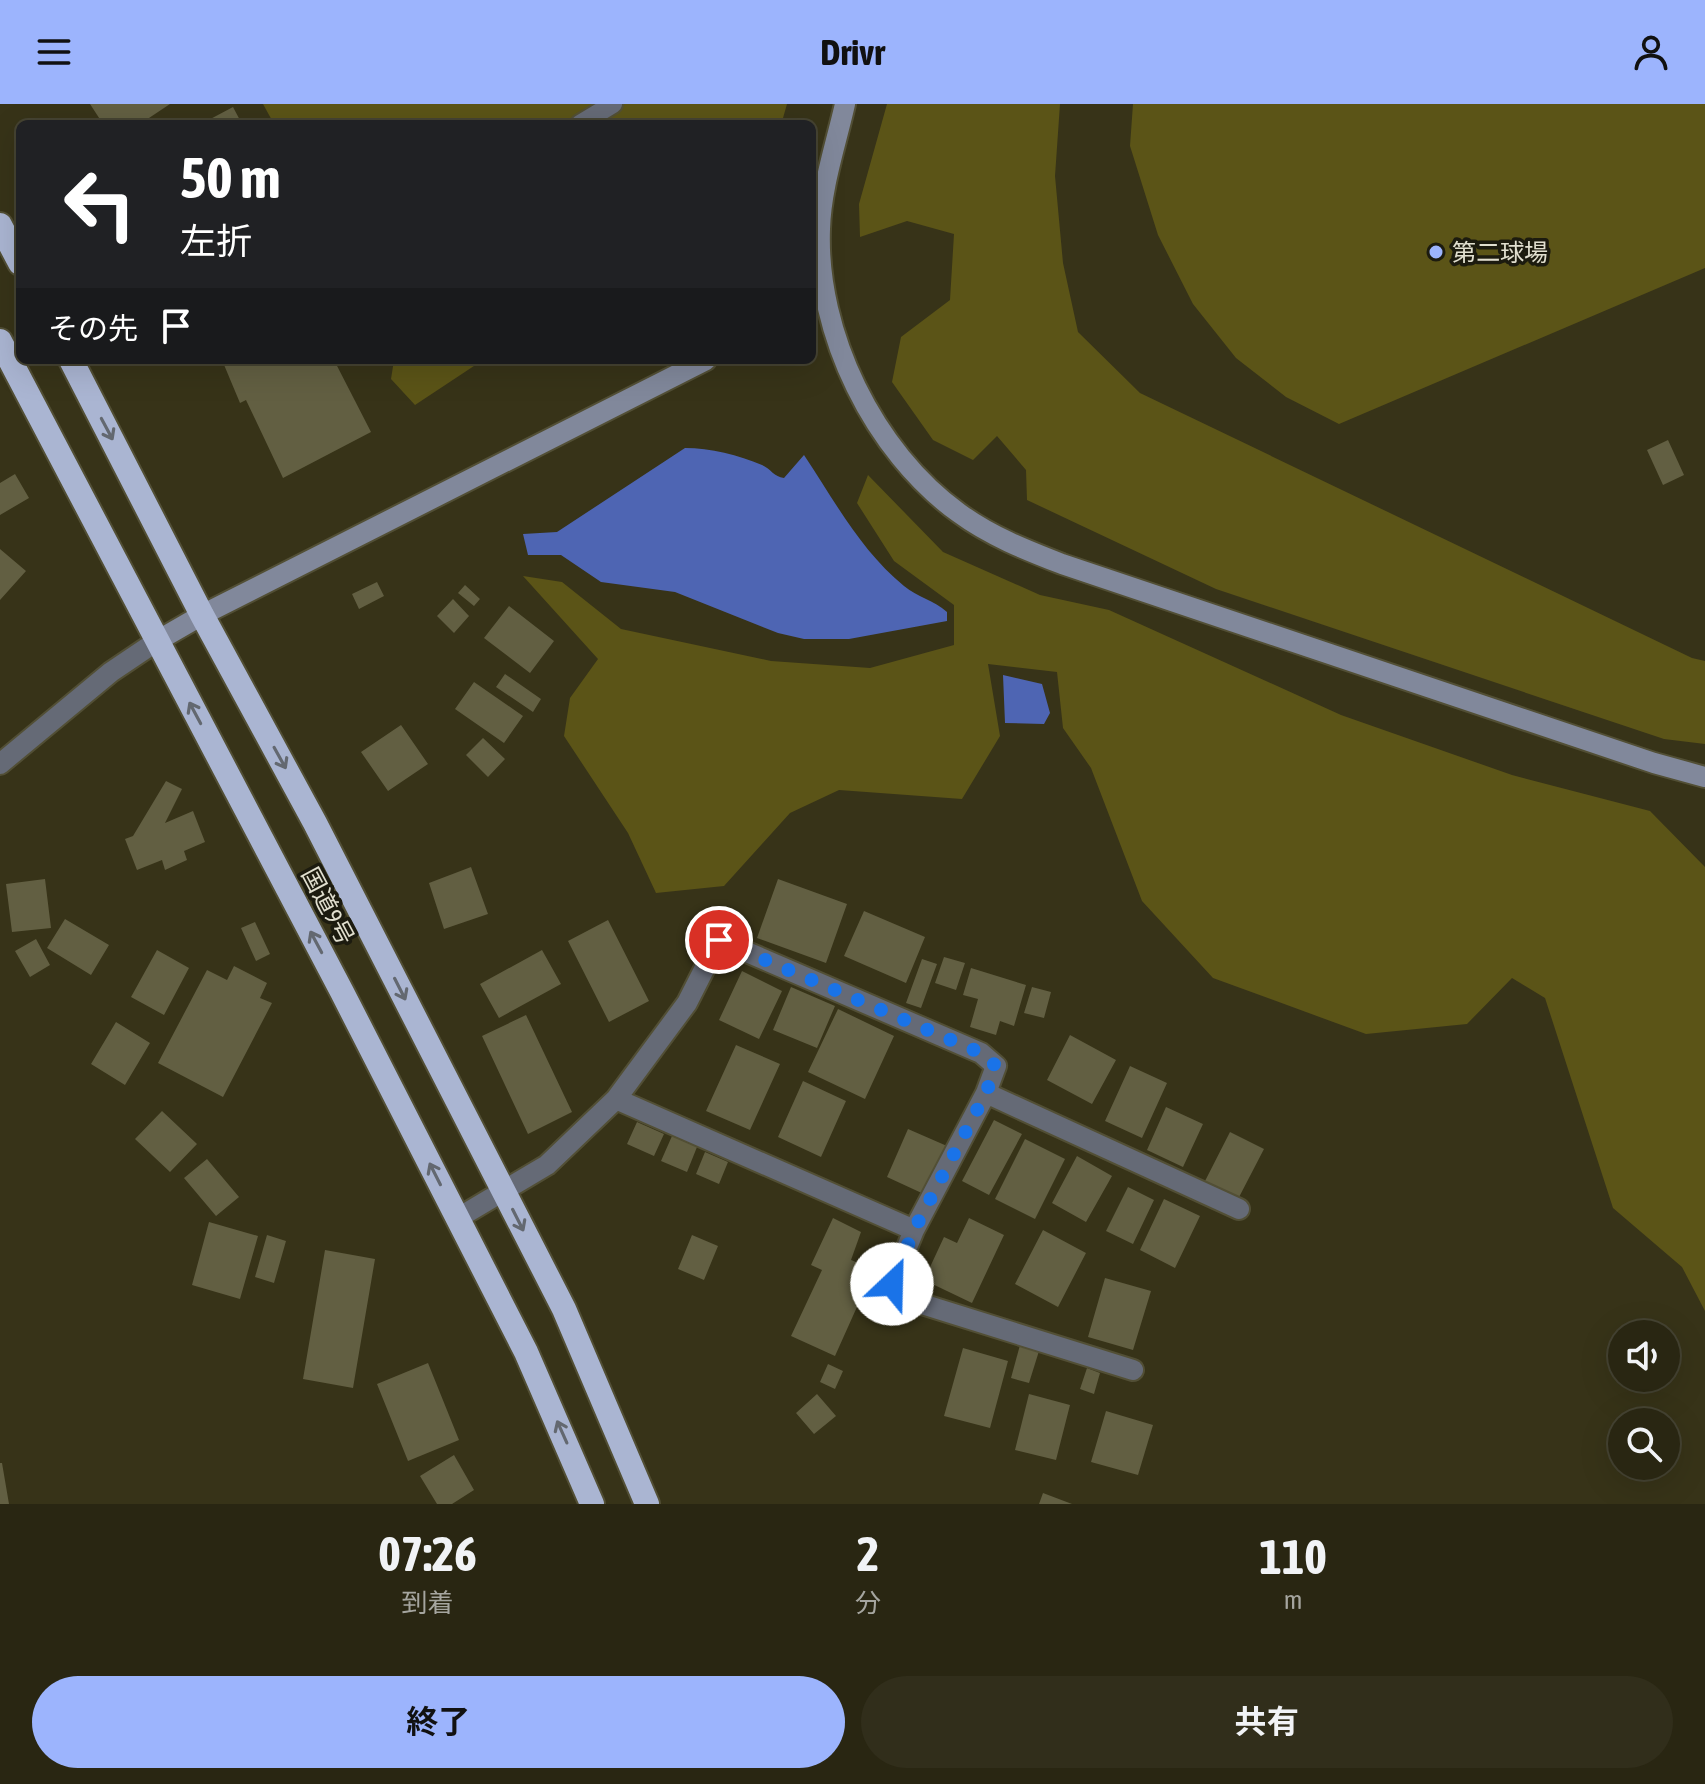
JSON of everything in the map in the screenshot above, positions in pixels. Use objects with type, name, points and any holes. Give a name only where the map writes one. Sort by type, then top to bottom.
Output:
[{"type":"highway","points":[[0,225],[16,255]]},
{"type":"highway","name":"国道9号","points":[[0,341],[458,1218],[526,1352],[592,1504]]},
{"type":"highway","name":"国道9号","points":[[73,364],[202,615],[315,823],[564,1309],[647,1504]]},
{"type":"street","points":[[845,104],[820,229],[818,303],[864,405],[924,483],[959,513],[1006,542],[1062,564],[1654,763],[1705,777]]},
{"type":"street","points":[[0,764],[111,672],[157,641],[683,365]]},
{"type":"street","points":[[458,1218],[502,1189],[547,1165],[616,1099],[687,1003],[719,940],[981,1053],[996,1066],[986,1093],[914,1230],[892,1284],[906,1299],[1133,1370]]},
{"type":"street","points":[[986,1093],[1239,1209]]},
{"type":"street","points":[[616,1099],[914,1230]]},
{"type":"lane","points":[[587,120],[613,104]]},
{"type":"shaded area","points":[[263,104],[787,104],[780,120],[272,120]]},
{"type":"shaded area","points":[[887,104],[1060,104],[1055,176],[1063,263],[1078,332],[1140,393],[1692,658],[1705,661],[1705,744],[1664,739],[1216,589],[1027,500],[1026,470],[997,436],[973,460],[933,440],[892,382],[901,337],[950,300],[954,234],[907,221],[860,237],[859,204]]},
{"type":"shaded area","name":"第二球場","points":[[1133,104],[1705,104],[1705,268],[1339,424],[1286,397],[1236,358],[1193,304],[1158,235],[1130,146]]},
{"type":"shaded area","points":[[393,364],[477,364],[415,405],[391,379]]},
{"type":"shaded area","points":[[868,475],[943,552],[1040,595],[1109,610],[1341,715],[1512,775],[1650,811],[1705,867],[1705,1311],[1682,1267],[1613,1208],[1545,998],[1512,978],[1467,1024],[1366,1034],[1213,978],[1142,901],[1091,768],[1063,728],[1057,672],[988,664],[1000,736],[962,799],[839,790],[790,813],[724,886],[656,893],[628,833],[564,736],[570,698],[598,659],[523,576],[562,582],[621,629],[771,661],[870,668],[954,645],[954,605],[894,561],[857,503]]},
{"type":"water","points":[[685,448],[744,458],[784,478],[804,455],[874,557],[904,586],[947,612],[947,621],[849,639],[804,639],[778,633],[675,592],[601,582],[561,555],[528,555],[523,534],[557,532]]},
{"type":"water","points":[[1003,675],[1042,684],[1050,713],[1044,724],[1005,723]]},
{"type":"building","points":[[90,104],[170,104],[146,120],[100,120]]},
{"type":"building","points":[[233,107],[240,120],[209,120]]},
{"type":"building","points":[[224,364],[336,364],[371,432],[283,478],[246,400],[240,403]]},
{"type":"building","points":[[1668,440],[1684,475],[1663,485],[1647,450]]},
{"type":"building","points":[[15,474],[29,498],[0,515],[0,483]]},
{"type":"building","points":[[0,549],[26,571],[0,600]]},
{"type":"building","points":[[377,582],[384,596],[359,609],[352,594]]},
{"type":"building","points":[[465,585],[480,599],[474,606],[458,593]]},
{"type":"building","points":[[453,599],[469,616],[454,633],[437,616]]},
{"type":"building","points":[[509,606],[554,641],[530,673],[484,638]]},
{"type":"building","points":[[505,674],[541,699],[533,712],[496,687]]},
{"type":"building","points":[[474,682],[523,716],[504,743],[455,709]]},
{"type":"building","points":[[401,725],[428,764],[388,791],[361,752]]},
{"type":"building","points":[[483,738],[505,759],[488,777],[466,755]]},
{"type":"building","points":[[166,781],[182,789],[165,823],[193,811],[205,842],[184,851],[187,860],[165,870],[162,860],[137,870],[125,839],[133,836]]},
{"type":"building","points":[[471,867],[488,914],[444,929],[429,883]]},
{"type":"building","points":[[45,879],[51,928],[12,932],[6,884]]},
{"type":"building","points":[[778,879],[847,904],[826,963],[757,938]]},
{"type":"building","points":[[864,911],[925,937],[906,983],[844,956]]},
{"type":"building","points":[[65,919],[109,945],[91,975],[47,948]]},
{"type":"building","points":[[608,920],[649,1001],[609,1022],[568,941]]},
{"type":"building","points":[[255,922],[270,954],[256,961],[241,928]]},
{"type":"building","points":[[36,939],[50,965],[30,977],[15,951]]},
{"type":"building","points":[[157,950],[189,968],[164,1015],[131,997]]},
{"type":"building","points":[[542,950],[561,984],[499,1018],[480,984]]},
{"type":"building","points":[[944,957],[965,963],[956,990],[935,983]]},
{"type":"building","points":[[922,959],[937,964],[921,1008],[906,1003]]},
{"type":"building","points":[[234,966],[267,983],[260,998],[272,1003],[223,1097],[158,1063],[207,970],[227,980]]},
{"type":"building","points":[[971,968],[1026,985],[1014,1026],[1000,1021],[996,1035],[970,1027],[978,999],[963,995]]},
{"type":"building","points":[[742,971],[782,991],[759,1039],[719,1020]]},
{"type":"building","points":[[791,987],[835,1006],[817,1048],[773,1030]]},
{"type":"building","points":[[1032,987],[1051,992],[1044,1018],[1024,1013]]},
{"type":"building","points":[[838,1009],[894,1036],[865,1099],[808,1072]]},
{"type":"building","points":[[526,1015],[572,1112],[528,1134],[482,1036]]},
{"type":"building","points":[[116,1022],[150,1043],[125,1085],[91,1064]]},
{"type":"building","points":[[1070,1035],[1116,1060],[1092,1104],[1047,1080]]},
{"type":"building","points":[[736,1045],[780,1064],[750,1130],[706,1111]]},
{"type":"building","points":[[1130,1066],[1167,1083],[1142,1138],[1105,1121]]},
{"type":"building","points":[[803,1081],[846,1101],[821,1157],[778,1137]]},
{"type":"building","points":[[1166,1107],[1203,1124],[1183,1167],[1147,1150]]},
{"type":"building","points":[[162,1111],[197,1144],[170,1172],[135,1139]]},
{"type":"building","points":[[994,1120],[1022,1134],[989,1195],[962,1181]]},
{"type":"building","points":[[637,1122],[664,1134],[654,1156],[627,1144]]},
{"type":"building","points":[[908,1129],[947,1146],[926,1195],[887,1177]]},
{"type":"building","points":[[1230,1132],[1264,1149],[1237,1201],[1204,1183]]},
{"type":"building","points":[[672,1136],[697,1147],[687,1172],[661,1161]]},
{"type":"building","points":[[1025,1139],[1065,1159],[1035,1219],[995,1199]]},
{"type":"building","points":[[705,1152],[728,1162],[719,1184],[696,1174]]},
{"type":"building","points":[[1077,1156],[1112,1176],[1086,1222],[1052,1203]]},
{"type":"building","points":[[207,1159],[239,1197],[216,1216],[184,1178]]},
{"type":"building","points":[[1128,1187],[1154,1200],[1133,1244],[1106,1231]]},
{"type":"building","points":[[1164,1199],[1200,1216],[1175,1268],[1140,1250]]},
{"type":"building","points":[[833,1218],[861,1232],[851,1260],[874,1269],[835,1356],[791,1336],[822,1270],[811,1265]]},
{"type":"building","points":[[969,1218],[1004,1235],[972,1303],[924,1280],[944,1237],[957,1243]]},
{"type":"building","points":[[209,1222],[258,1236],[240,1299],[192,1285]]},
{"type":"building","points":[[1043,1230],[1086,1253],[1058,1307],[1015,1284]]},
{"type":"building","points":[[267,1235],[286,1241],[274,1283],[255,1277]]},
{"type":"building","points":[[692,1235],[718,1246],[704,1280],[678,1269]]},
{"type":"building","points":[[325,1250],[375,1259],[353,1388],[303,1379]]},
{"type":"building","points":[[1105,1278],[1151,1291],[1133,1350],[1088,1337]]},
{"type":"building","points":[[1020,1345],[1039,1351],[1029,1383],[1011,1378]]},
{"type":"building","points":[[963,1348],[1008,1361],[990,1428],[944,1416]]},
{"type":"building","points":[[428,1363],[459,1440],[408,1461],[377,1384]]},
{"type":"building","points":[[828,1364],[843,1371],[835,1389],[820,1382]]},
{"type":"building","points":[[1087,1368],[1100,1373],[1094,1394],[1080,1389]]},
{"type":"building","points":[[817,1394],[836,1416],[814,1434],[796,1413]]},
{"type":"building","points":[[1029,1394],[1070,1405],[1056,1460],[1015,1450]]},
{"type":"building","points":[[1106,1411],[1153,1425],[1138,1475],[1091,1462]]},
{"type":"building","points":[[454,1455],[474,1490],[452,1504],[437,1504],[420,1476]]},
{"type":"building","points":[[2,1463],[9,1504],[0,1504]]},
{"type":"building","points":[[1043,1493],[1072,1504],[1039,1504]]},
{"type":"place","name":"第二球場","points":[[1436,252]]},
{"type":"route","points":[[719,940],[981,1053],[996,1066],[986,1093],[914,1230],[892,1284]]}]
